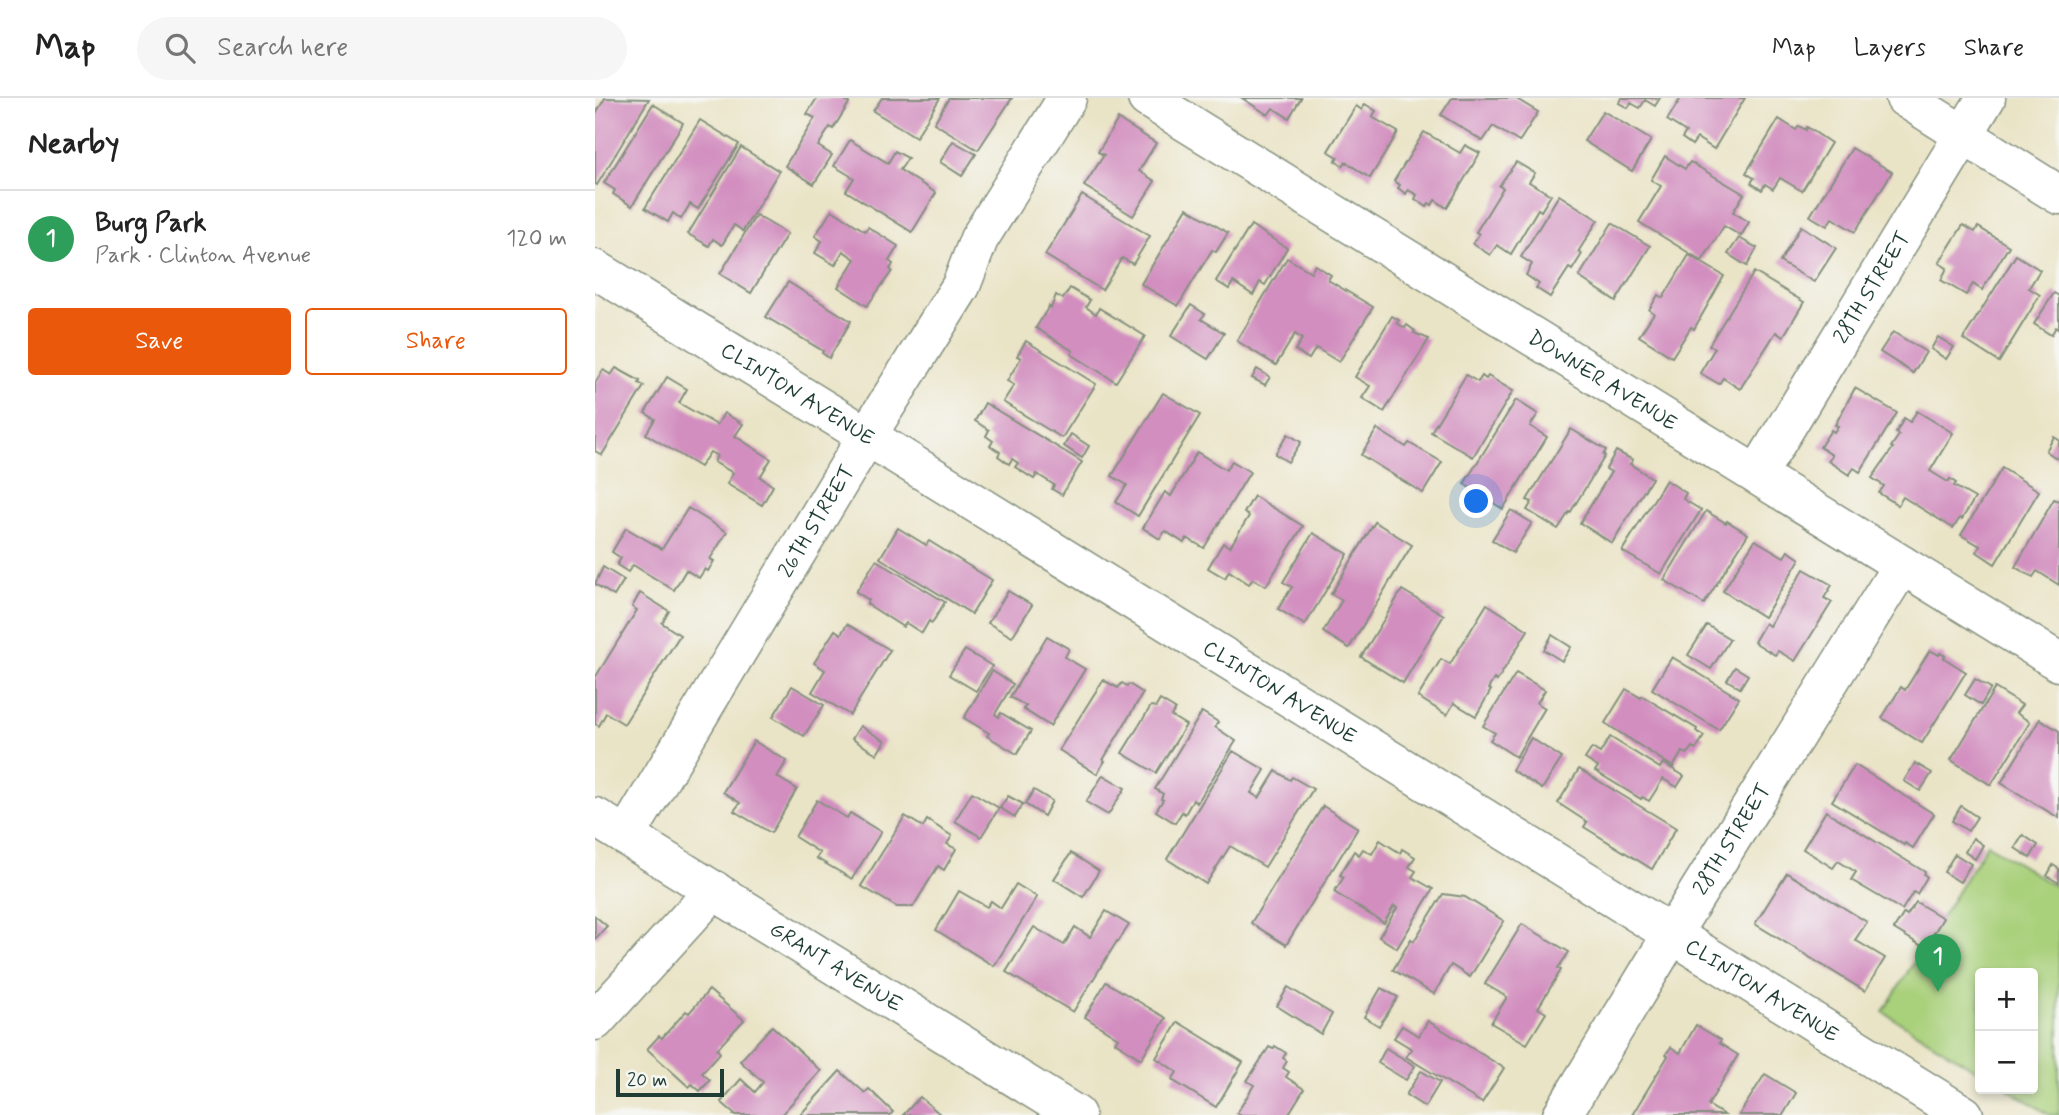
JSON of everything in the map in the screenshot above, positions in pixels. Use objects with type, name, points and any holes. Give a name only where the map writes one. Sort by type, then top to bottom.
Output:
[{"type":"street","name":"26TH STREET","points":[[611,827],[867,436],[961,286],[979,239],[1067,98]]},
{"type":"street","name":"DOWNER AVENUE","points":[[1147,98],[2059,662]]},
{"type":"street","points":[[1905,98],[2059,195]]},
{"type":"street","name":"28TH STREET","points":[[1757,475],[1986,98]]},
{"type":"street","name":"CLINTON AVENUE","points":[[595,270],[1964,1115]]},
{"type":"street","name":"28TH STREET","points":[[1562,1115],[1902,565]]},
{"type":"street","name":"GRANT AVENUE","points":[[611,827],[1073,1114]]},
{"type":"street","points":[[595,1021],[714,890]]},
{"type":"green space","points":[[1987,844],[2059,889],[2059,1115],[2050,1115],[2016,1094],[2038,1094],[2038,968],[1975,968],[1975,1069],[1883,1012]]},
{"type":"building","points":[[605,98],[649,99],[597,185],[595,115]]},
{"type":"building","points":[[817,98],[842,98],[849,103],[833,129],[830,127],[818,146],[832,155],[814,184],[785,166],[815,118],[807,114]]},
{"type":"building","points":[[882,98],[940,98],[916,137],[873,111]]},
{"type":"building","points":[[949,98],[1012,98],[978,150],[934,123]]},
{"type":"building","points":[[1242,98],[1301,98],[1289,118],[1273,108],[1268,115]]},
{"type":"building","points":[[1452,98],[1515,98],[1538,112],[1519,142],[1493,126],[1483,141],[1441,115]]},
{"type":"building","points":[[1621,98],[1660,98],[1655,106],[1645,100],[1640,108],[1631,103],[1628,108],[1619,103]]},
{"type":"building","points":[[1681,98],[1745,98],[1714,149],[1697,138],[1692,145],[1682,138],[1686,132],[1667,120]]},
{"type":"building","points":[[653,104],[683,123],[632,206],[613,194],[615,190],[604,183]]},
{"type":"building","points":[[1365,104],[1376,111],[1372,117],[1398,132],[1370,178],[1346,162],[1343,166],[1335,161],[1338,157],[1328,151],[1356,106],[1362,110]]},
{"type":"building","points":[[1603,111],[1651,140],[1632,171],[1584,141]]},
{"type":"building","points":[[1118,119],[1156,143],[1139,171],[1155,181],[1133,216],[1084,186],[1104,155],[1098,152]]},
{"type":"building","points":[[1779,119],[1796,130],[1799,126],[1806,130],[1807,127],[1831,143],[1802,191],[1780,178],[1773,189],[1765,184],[1762,190],[1751,183],[1754,178],[1746,173]]},
{"type":"building","points":[[700,120],[739,144],[698,209],[690,204],[681,219],[673,213],[668,222],[645,208]]},
{"type":"building","points":[[1424,132],[1460,153],[1465,145],[1480,153],[1447,208],[1435,200],[1427,207],[1415,199],[1417,195],[1408,190],[1406,194],[1394,181]]},
{"type":"building","points":[[850,140],[888,163],[895,151],[908,158],[900,170],[936,193],[912,232],[846,191],[854,178],[834,166]]},
{"type":"building","points":[[953,141],[976,154],[962,176],[940,162]]},
{"type":"building","points":[[741,147],[779,171],[743,231],[734,225],[722,245],[713,239],[709,246],[688,234]]},
{"type":"building","points":[[1852,148],[1892,172],[1855,232],[1832,218],[1827,226],[1810,216]]},
{"type":"building","points":[[1665,156],[1685,169],[1690,162],[1744,194],[1733,212],[1749,222],[1741,236],[1724,226],[1702,261],[1639,222],[1661,186],[1651,180]]},
{"type":"building","points":[[1516,162],[1535,173],[1529,182],[1551,195],[1541,211],[1538,209],[1511,254],[1497,245],[1490,255],[1473,244],[1479,234],[1476,232],[1503,188],[1499,186]]},
{"type":"building","points":[[1082,195],[1150,236],[1133,264],[1122,258],[1102,290],[1045,255]]},
{"type":"building","points":[[1559,195],[1598,220],[1578,252],[1582,254],[1550,297],[1536,288],[1539,284],[1526,275],[1532,264],[1521,257]]},
{"type":"building","points":[[1187,208],[1228,233],[1216,252],[1212,250],[1178,306],[1141,284]]},
{"type":"building","points":[[832,210],[865,231],[868,227],[898,246],[889,261],[893,264],[890,269],[892,271],[867,306],[838,287],[855,259],[843,251],[835,265],[815,253],[822,241],[815,236]]},
{"type":"building","points":[[756,215],[787,234],[751,293],[720,274]]},
{"type":"building","points":[[1612,223],[1650,246],[1616,301],[1579,277]]},
{"type":"building","points":[[1251,225],[1287,248],[1265,285],[1260,282],[1253,295],[1233,282],[1229,289],[1216,281]]},
{"type":"building","points":[[1963,225],[1975,232],[1978,227],[2009,246],[1982,290],[1973,284],[1966,295],[1941,280],[1947,268],[1939,263]]},
{"type":"building","points":[[1801,226],[1836,248],[1814,282],[1780,262]]},
{"type":"building","points":[[1739,238],[1757,248],[1747,266],[1728,254]]},
{"type":"building","points":[[1689,255],[1724,276],[1694,329],[1691,327],[1672,357],[1639,336],[1654,313],[1649,310],[1658,295],[1663,298]]},
{"type":"building","points":[[2016,255],[2040,270],[2029,288],[2040,295],[1999,362],[1963,339]]},
{"type":"building","points":[[1287,258],[1311,272],[1315,265],[1331,275],[1328,280],[1373,307],[1339,362],[1316,348],[1309,359],[1295,350],[1302,339],[1295,334],[1276,365],[1237,341]]},
{"type":"building","points":[[1754,272],[1804,302],[1783,337],[1776,332],[1740,389],[1723,378],[1719,384],[1700,373],[1715,348],[1709,345]]},
{"type":"building","points":[[788,282],[851,321],[829,358],[823,351],[766,317]]},
{"type":"building","points":[[1070,288],[1090,300],[1086,307],[1096,314],[1099,308],[1145,336],[1116,382],[1036,328],[1049,306],[1051,308],[1056,295],[1063,299]]},
{"type":"building","points":[[2054,293],[2059,296],[2059,330],[2056,327],[2051,335],[2034,324]]},
{"type":"building","points":[[1191,305],[1205,314],[1201,319],[1224,333],[1208,359],[1171,336]]},
{"type":"building","points":[[1392,316],[1405,328],[1407,325],[1414,333],[1429,339],[1384,412],[1362,398],[1370,386],[1355,377]]},
{"type":"building","points":[[1893,332],[1926,352],[1913,373],[1880,352]]},
{"type":"building","points":[[1938,337],[1954,347],[1946,359],[1931,349]]},
{"type":"building","points":[[1026,341],[1096,384],[1062,438],[1003,402],[1014,385],[1007,381],[1021,358],[1017,356]]},
{"type":"building","points":[[616,368],[644,386],[602,455],[595,451],[595,383],[603,370],[611,375]]},
{"type":"building","points":[[1257,369],[1270,377],[1265,385],[1252,378]]},
{"type":"building","points":[[1466,375],[1478,382],[1482,376],[1486,379],[1488,376],[1513,391],[1473,457],[1431,432]]},
{"type":"building","points":[[667,377],[687,389],[679,403],[717,425],[724,413],[743,424],[735,436],[771,459],[760,477],[773,486],[762,505],[727,484],[733,473],[714,462],[717,456],[710,452],[700,467],[646,434],[655,419],[645,413]]},
{"type":"building","points":[[1855,388],[1897,413],[1860,472],[1854,468],[1849,475],[1828,461],[1832,455],[1820,447],[1831,430],[1834,432],[1838,426],[1835,425]]},
{"type":"building","points":[[1163,393],[1200,415],[1138,516],[1116,502],[1127,485],[1112,476]]},
{"type":"building","points":[[1516,400],[1538,414],[1530,426],[1547,437],[1503,509],[1464,484]]},
{"type":"building","points":[[985,403],[1082,462],[1062,495],[1052,489],[1054,485],[1037,474],[1034,479],[1015,467],[1018,463],[1012,459],[1009,464],[998,456],[1000,452],[990,446],[993,441],[986,436],[989,430],[975,421]]},
{"type":"building","points":[[1917,411],[1953,433],[1930,471],[1948,482],[1950,479],[1956,483],[1954,486],[1975,498],[1953,528],[1903,497],[1898,505],[1879,493],[1884,486],[1872,478],[1893,448],[1891,447],[1899,435],[1896,433],[1904,418],[1910,422]]},
{"type":"building","points":[[1377,429],[1406,447],[1409,443],[1442,462],[1423,493],[1361,455]]},
{"type":"building","points":[[1571,429],[1606,450],[1603,455],[1605,456],[1558,529],[1527,510],[1532,502],[1527,500]]},
{"type":"building","points":[[1071,434],[1089,446],[1082,458],[1064,446]]},
{"type":"building","points":[[1288,434],[1301,442],[1288,462],[1275,454]]},
{"type":"building","points":[[2054,437],[2059,440],[2059,460],[2046,451]]},
{"type":"building","points":[[1616,451],[1633,460],[1630,464],[1652,478],[1612,543],[1580,523],[1611,472],[1606,469]]},
{"type":"building","points":[[1197,452],[1226,470],[1232,461],[1250,472],[1204,548],[1187,538],[1184,543],[1165,531],[1160,539],[1143,528],[1165,492],[1171,496]]},
{"type":"building","points":[[2002,468],[2039,491],[1995,564],[1977,552],[1980,546],[1961,535]]},
{"type":"building","points":[[1666,480],[1686,493],[1683,499],[1701,510],[1661,574],[1622,551]]},
{"type":"building","points":[[1254,496],[1303,526],[1266,586],[1253,579],[1249,584],[1229,571],[1225,578],[1208,568],[1223,543],[1230,547],[1249,516],[1244,513]]},
{"type":"building","points":[[2054,499],[2059,501],[2059,585],[2037,571],[2033,577],[2015,567]]},
{"type":"building","points":[[688,508],[727,532],[710,559],[714,561],[708,571],[705,569],[699,578],[686,570],[674,590],[633,565],[628,572],[617,565],[621,558],[612,552],[626,528],[662,549]]},
{"type":"building","points":[[1511,510],[1532,523],[1513,553],[1492,540]]},
{"type":"building","points":[[1706,511],[1748,534],[1704,604],[1664,580]]},
{"type":"building","points":[[1375,522],[1412,545],[1349,648],[1323,632],[1342,600],[1331,594]]},
{"type":"building","points":[[898,528],[926,545],[929,541],[992,580],[972,614],[880,558]]},
{"type":"building","points":[[1313,533],[1348,554],[1305,625],[1278,609],[1292,587],[1283,582]]},
{"type":"building","points":[[1755,540],[1784,557],[1788,551],[1800,559],[1764,617],[1723,591]]},
{"type":"building","points":[[876,560],[945,602],[922,633],[906,623],[903,627],[867,604],[869,600],[856,592]]},
{"type":"building","points":[[603,567],[624,580],[614,596],[595,584]]},
{"type":"building","points":[[1804,569],[1832,585],[1824,598],[1832,602],[1795,661],[1778,651],[1775,655],[1754,642],[1765,623],[1769,626]]},
{"type":"building","points":[[1402,590],[1444,615],[1403,683],[1361,657]]},
{"type":"building","points":[[1008,591],[1032,605],[1012,637],[988,623]]},
{"type":"building","points":[[640,593],[669,611],[662,623],[680,635],[624,724],[606,713],[599,726],[595,724],[595,678],[637,610],[632,607]]},
{"type":"building","points":[[1487,604],[1528,630],[1497,681],[1494,679],[1488,689],[1491,690],[1476,716],[1454,703],[1447,715],[1418,697],[1441,659],[1450,664]]},
{"type":"building","points":[[847,624],[890,650],[850,715],[812,692],[825,670],[814,663],[835,630],[841,634]]},
{"type":"building","points":[[1707,625],[1730,639],[1711,669],[1688,655]]},
{"type":"building","points":[[1552,635],[1571,647],[1562,661],[1544,650]]},
{"type":"building","points":[[1047,636],[1069,649],[1065,657],[1085,669],[1050,726],[1023,709],[1026,706],[1010,697]]},
{"type":"building","points":[[965,650],[992,666],[976,691],[949,675]]},
{"type":"building","points":[[1930,650],[1945,656],[1944,658],[1966,672],[1922,743],[1882,718],[1901,687],[1905,690]]},
{"type":"building","points":[[1672,657],[1739,698],[1719,730],[1652,689]]},
{"type":"building","points":[[1735,667],[1748,675],[1740,688],[1727,680]]},
{"type":"building","points":[[992,671],[1013,684],[995,714],[999,717],[1001,713],[1031,731],[1017,754],[964,718]]},
{"type":"building","points":[[1516,673],[1545,690],[1537,703],[1545,708],[1516,757],[1490,740],[1495,733],[1483,726]]},
{"type":"building","points":[[1975,679],[1991,688],[1981,705],[1965,695]]},
{"type":"building","points":[[1103,680],[1118,688],[1122,683],[1127,686],[1129,684],[1143,693],[1097,774],[1059,750]]},
{"type":"building","points":[[792,686],[824,705],[804,736],[773,717]]},
{"type":"building","points":[[1995,688],[2022,705],[2016,713],[2030,722],[1991,785],[1951,760]]},
{"type":"building","points":[[1626,689],[1697,729],[1696,731],[1704,736],[1696,749],[1692,747],[1687,754],[1682,752],[1673,767],[1605,723]]},
{"type":"building","points":[[1160,700],[1175,709],[1171,716],[1186,725],[1156,773],[1122,753],[1151,706],[1156,707]]},
{"type":"building","points":[[1202,712],[1218,722],[1215,727],[1236,741],[1197,803],[1193,800],[1185,814],[1182,812],[1175,823],[1156,811],[1163,800],[1163,794],[1155,789]]},
{"type":"building","points":[[2040,719],[2059,731],[2059,818],[2001,783]]},
{"type":"building","points":[[860,726],[885,741],[877,754],[852,739]]},
{"type":"building","points":[[1610,737],[1660,768],[1663,763],[1684,776],[1677,787],[1663,779],[1649,801],[1642,797],[1641,799],[1595,771],[1598,767],[1585,759],[1592,748],[1600,753]]},
{"type":"building","points":[[1531,738],[1562,758],[1542,789],[1512,770]]},
{"type":"building","points":[[754,741],[787,761],[777,777],[797,789],[771,833],[734,811],[740,803],[723,792]]},
{"type":"building","points":[[1233,751],[1265,770],[1251,793],[1259,798],[1276,771],[1313,789],[1265,867],[1230,846],[1206,884],[1167,859]]},
{"type":"building","points":[[1915,763],[1932,773],[1920,791],[1904,781]]},
{"type":"building","points":[[1855,765],[1934,814],[1913,848],[1832,801]]},
{"type":"building","points":[[1579,769],[1676,828],[1652,869],[1584,827],[1587,822],[1558,803]]},
{"type":"building","points":[[1103,775],[1125,788],[1108,815],[1086,802]]},
{"type":"building","points":[[1034,790],[1052,801],[1044,816],[1025,804]]},
{"type":"building","points":[[972,792],[999,808],[981,837],[955,821]]},
{"type":"building","points":[[1008,796],[1023,804],[1015,817],[1000,808]]},
{"type":"building","points":[[817,800],[847,818],[850,813],[881,832],[852,879],[816,858],[820,853],[795,837]]},
{"type":"building","points":[[1323,806],[1358,828],[1286,945],[1251,923]]},
{"type":"building","points":[[1961,806],[1977,817],[1968,831],[1952,821]]},
{"type":"building","points":[[1826,811],[1925,872],[1927,877],[1917,894],[1913,892],[1902,910],[1851,880],[1856,872],[1838,861],[1833,868],[1803,849]]},
{"type":"building","points":[[905,816],[923,827],[927,820],[952,836],[947,844],[956,849],[944,870],[938,866],[913,907],[897,907],[861,886]]},
{"type":"building","points":[[2023,835],[2038,845],[2030,858],[2015,848]]},
{"type":"building","points":[[1973,838],[1983,845],[1975,859],[1965,852]]},
{"type":"building","points":[[1380,840],[1400,853],[1402,849],[1415,857],[1409,867],[1416,871],[1412,877],[1433,889],[1397,948],[1379,937],[1397,908],[1394,906],[1384,923],[1334,892],[1344,877],[1340,875],[1354,851],[1359,855],[1363,849],[1372,854]]},
{"type":"building","points":[[1071,853],[1099,871],[1083,897],[1054,879]]},
{"type":"building","points":[[1955,854],[1971,864],[1960,882],[1944,872]]},
{"type":"building","points":[[2053,865],[2059,869],[2059,883],[2047,876]]},
{"type":"building","points":[[1787,873],[1867,922],[1855,940],[1885,958],[1865,991],[1755,924]]},
{"type":"building","points":[[1016,884],[1037,897],[994,966],[936,930],[959,891],[987,907],[991,901],[1001,908]]},
{"type":"building","points":[[1443,894],[1465,897],[1504,921],[1470,977],[1451,965],[1434,994],[1393,970]]},
{"type":"building","points":[[1916,902],[1943,918],[1928,943],[1925,941],[1922,946],[1894,929],[1904,913],[1907,915]]},
{"type":"building","points":[[1106,911],[1129,925],[1073,1012],[1006,972],[1034,927],[1064,945],[1075,927],[1090,937]]},
{"type":"building","points":[[595,916],[607,926],[595,939]]},
{"type":"building","points":[[1522,924],[1569,952],[1538,1008],[1546,1013],[1527,1044],[1491,1023],[1507,997],[1485,984]]},
{"type":"building","points":[[1106,982],[1166,1018],[1141,1059],[1115,1042],[1118,1038],[1085,1017]]},
{"type":"building","points":[[1288,987],[1332,1014],[1321,1034],[1277,1006]]},
{"type":"building","points":[[1381,988],[1398,997],[1379,1026],[1364,1017]]},
{"type":"building","points":[[709,990],[744,1020],[717,1049],[720,1053],[702,1073],[710,1080],[700,1091],[692,1084],[689,1087],[647,1049],[659,1036],[662,1038],[686,1011],[689,1013]]},
{"type":"building","points":[[1428,1021],[1504,1068],[1482,1103],[1406,1057],[1412,1049],[1394,1038],[1402,1026],[1419,1036]]},
{"type":"building","points":[[1178,1022],[1243,1062],[1216,1107],[1172,1080],[1177,1072],[1156,1058]]},
{"type":"building","points":[[1696,1025],[1721,1040],[1719,1043],[1738,1055],[1708,1105],[1724,1115],[1632,1115],[1668,1056],[1666,1054],[1671,1047],[1680,1053]]},
{"type":"building","points":[[772,1026],[821,1071],[781,1115],[734,1115],[721,1102],[741,1079],[755,1092],[763,1082],[740,1061]]},
{"type":"building","points":[[1275,1046],[1286,1053],[1283,1058],[1287,1061],[1283,1068],[1289,1072],[1286,1077],[1304,1089],[1288,1115],[1237,1113],[1254,1085],[1247,1081],[1269,1047],[1273,1049]]},
{"type":"building","points":[[1386,1048],[1415,1066],[1406,1080],[1378,1063]]},
{"type":"building","points":[[840,1071],[865,1093],[869,1089],[893,1112],[890,1115],[800,1115]]},
{"type":"building","points":[[1421,1071],[1440,1082],[1425,1107],[1406,1095]]},
{"type":"building","points":[[1765,1074],[1796,1093],[1783,1115],[1739,1115]]},
{"type":"building","points":[[920,1097],[941,1115],[903,1115]]},
{"type":"place","name":"Burg Park","points":[[1938,992]]}]
